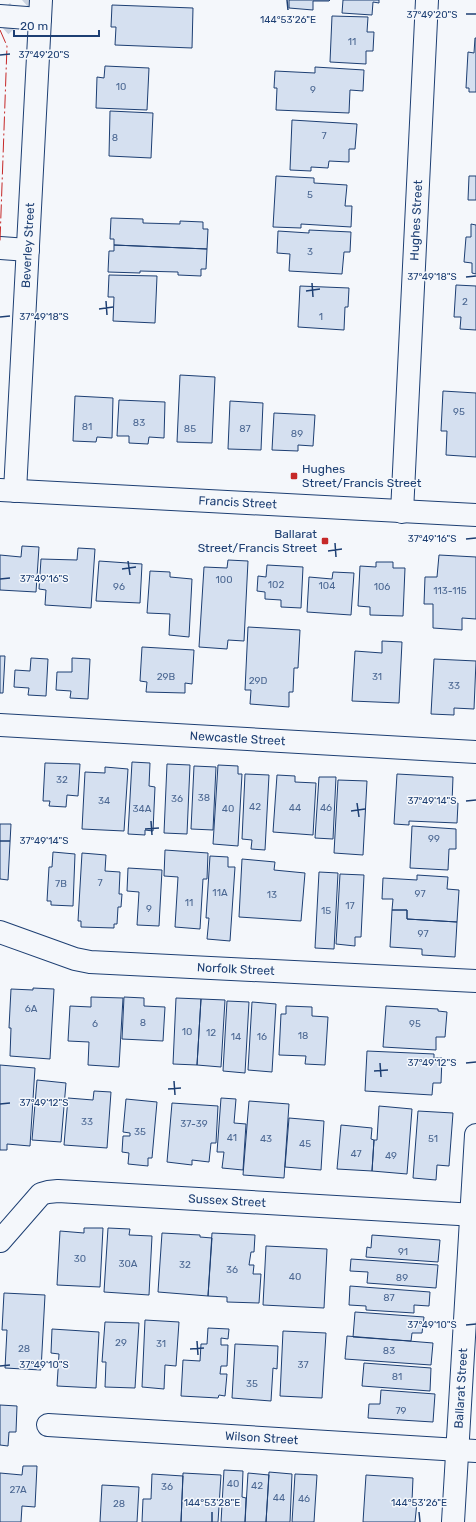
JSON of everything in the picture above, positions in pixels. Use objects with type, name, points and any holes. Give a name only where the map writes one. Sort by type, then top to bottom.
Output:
[{"type":"street","name":"Hughes Street","points":[[402,512],[427,0]]},
{"type":"street","points":[[0,16],[41,9]]},
{"type":"street","name":"Beverley Street","points":[[8,491],[28,250],[41,9]]},
{"type":"street","points":[[0,248],[28,250]]},
{"type":"street","name":"Francis Street","points":[[8,491],[476,515]]},
{"type":"street","name":"Newcastle Street","points":[[0,725],[476,752]]},
{"type":"street","name":"Norfolk Street","points":[[0,932],[74,959],[90,962],[476,981]]},
{"type":"street","name":"Ballarat Street","points":[[453,1522],[467,1450],[476,1135]]},
{"type":"street","name":"Sussex Street","points":[[0,1241],[41,1194],[58,1191],[474,1215]]},
{"type":"street","name":"Wilson Street","points":[[48,1425],[467,1450]]},
{"type":"building","points":[[289,0],[330,0],[313,1],[313,10],[289,8]]},
{"type":"building","points":[[343,0],[379,0],[379,3],[373,2],[372,15],[342,13]]},
{"type":"building","points":[[112,5],[193,8],[192,48],[115,45],[116,27],[111,27]]},
{"type":"building","points":[[332,16],[368,17],[367,32],[374,32],[373,51],[366,51],[366,64],[330,62]]},
{"type":"building","points":[[475,38],[476,92],[469,92],[469,88],[466,88],[468,52],[474,53]]},
{"type":"building","points":[[105,66],[149,68],[147,110],[96,108],[97,77],[104,78]]},
{"type":"building","points":[[315,67],[364,70],[363,91],[350,90],[349,113],[276,110],[277,88],[274,88],[275,71],[315,73]]},
{"type":"building","points":[[110,111],[153,113],[151,158],[109,156]]},
{"type":"building","points":[[292,120],[357,124],[355,149],[349,149],[349,162],[329,161],[328,168],[311,167],[311,171],[290,170]]},
{"type":"building","points":[[276,176],[314,178],[314,183],[347,185],[345,206],[352,206],[351,227],[301,224],[301,228],[273,227]]},
{"type":"building","points":[[469,176],[476,176],[476,200],[468,200]]},
{"type":"building","points":[[111,218],[143,219],[143,223],[180,224],[180,221],[203,222],[203,229],[208,229],[207,249],[114,245],[114,239],[110,239]]},
{"type":"building","points":[[471,224],[476,225],[476,274],[472,273],[472,263],[464,262],[466,237],[471,237]]},
{"type":"building","points":[[309,230],[351,232],[350,252],[344,252],[342,274],[289,271],[290,254],[277,253],[278,231],[309,233]]},
{"type":"building","points":[[114,245],[207,249],[206,269],[201,269],[201,276],[178,275],[178,272],[108,272],[109,251],[114,251]]},
{"type":"building","points":[[109,275],[157,276],[155,323],[113,321],[114,297],[108,297]]},
{"type":"building","points":[[456,285],[476,286],[476,330],[460,329],[461,317],[454,317]]},
{"type":"building","points":[[300,286],[349,288],[348,307],[345,307],[344,330],[298,327]]},
{"type":"building","points":[[180,375],[215,377],[212,443],[177,442]]},
{"type":"building","points":[[443,391],[476,393],[476,457],[446,455],[447,431],[441,431]]},
{"type":"building","points":[[75,396],[113,398],[112,438],[97,437],[96,442],[73,441]]},
{"type":"building","points":[[119,400],[165,402],[164,438],[149,437],[148,444],[129,443],[129,436],[117,436]]},
{"type":"building","points":[[230,401],[263,403],[261,450],[228,449]]},
{"type":"building","points":[[274,413],[315,415],[313,446],[298,445],[298,451],[272,450]]},
{"type":"building","points":[[22,546],[39,547],[36,592],[0,590],[0,555],[21,557]]},
{"type":"building","points":[[78,548],[95,549],[91,608],[45,605],[46,590],[39,589],[41,559],[77,560]]},
{"type":"building","points":[[439,555],[476,557],[476,619],[462,618],[462,630],[433,628],[433,604],[424,604],[425,577],[437,577]]},
{"type":"building","points":[[228,560],[248,561],[244,641],[228,640],[227,649],[199,647],[204,567],[227,568]]},
{"type":"building","points":[[99,561],[142,564],[140,603],[96,601]]},
{"type":"building","points":[[376,562],[393,562],[393,568],[405,568],[403,616],[370,615],[370,607],[358,606],[360,566],[376,567]]},
{"type":"building","points":[[267,565],[303,567],[301,608],[281,607],[281,600],[265,599],[265,592],[257,591],[258,576],[266,577]]},
{"type":"building","points":[[150,571],[170,572],[170,577],[192,579],[189,637],[169,635],[170,614],[147,613]]},
{"type":"building","points":[[333,572],[354,573],[351,615],[307,612],[309,577],[332,579]]},
{"type":"building","points":[[248,627],[300,630],[298,668],[294,668],[293,692],[289,692],[289,707],[250,704],[251,690],[245,690]]},
{"type":"building","points":[[382,641],[402,642],[399,703],[352,701],[355,651],[382,653]]},
{"type":"building","points":[[142,647],[194,650],[192,684],[185,683],[185,693],[146,692],[147,682],[140,681]]},
{"type":"building","points":[[0,656],[5,656],[3,693],[0,693]]},
{"type":"building","points":[[31,658],[48,659],[46,696],[28,695],[29,688],[14,687],[15,670],[30,671]]},
{"type":"building","points":[[72,658],[90,659],[88,699],[70,698],[71,691],[56,690],[57,672],[72,672]]},
{"type":"building","points":[[434,659],[476,661],[474,709],[454,708],[454,715],[431,714]]},
{"type":"building","points":[[132,762],[150,763],[149,786],[155,787],[153,831],[145,830],[145,835],[128,834]]},
{"type":"building","points":[[45,763],[80,764],[78,796],[67,795],[66,807],[49,806],[50,801],[43,801]]},
{"type":"building","points":[[167,764],[190,765],[187,834],[164,833]]},
{"type":"building","points":[[218,765],[238,766],[238,774],[242,774],[238,846],[213,844]]},
{"type":"building","points":[[194,766],[216,767],[213,830],[191,829]]},
{"type":"building","points":[[105,767],[128,769],[124,831],[82,829],[85,772],[105,773]]},
{"type":"building","points":[[245,774],[269,775],[265,850],[251,849],[252,840],[242,839]]},
{"type":"building","points":[[397,774],[453,777],[452,803],[458,803],[457,823],[409,821],[409,825],[394,824]]},
{"type":"building","points":[[277,775],[295,776],[295,782],[316,783],[313,835],[273,832]]},
{"type":"building","points":[[319,777],[336,777],[333,839],[315,838]]},
{"type":"building","points":[[338,780],[367,781],[363,855],[334,853]]},
{"type":"building","points":[[0,824],[11,824],[8,880],[0,879]]},
{"type":"building","points":[[412,826],[456,829],[456,849],[449,849],[448,870],[410,868]]},
{"type":"building","points":[[165,850],[208,853],[207,879],[203,879],[200,929],[175,927],[178,877],[164,876]]},
{"type":"building","points":[[53,852],[75,854],[73,906],[51,905],[51,901],[47,901],[49,867],[52,867]]},
{"type":"building","points":[[82,853],[106,855],[105,871],[120,872],[119,894],[122,894],[121,907],[118,907],[117,924],[114,924],[114,928],[81,927],[81,921],[78,921]]},
{"type":"building","points":[[210,856],[228,857],[228,867],[235,867],[230,941],[207,939],[209,918],[206,918]]},
{"type":"building","points":[[242,859],[275,862],[274,870],[305,873],[301,921],[239,917]]},
{"type":"building","points":[[128,868],[162,870],[159,926],[137,925],[139,892],[127,891]]},
{"type":"building","points":[[319,872],[338,873],[334,949],[315,948]]},
{"type":"building","points":[[340,874],[364,875],[361,937],[355,937],[355,946],[336,944]]},
{"type":"building","points":[[417,875],[448,877],[447,889],[459,890],[457,922],[407,919],[407,910],[392,910],[393,899],[382,899],[383,878],[417,880]]},
{"type":"building","points":[[392,910],[407,910],[407,919],[457,922],[455,957],[422,955],[422,949],[390,947]]},
{"type":"building","points":[[33,988],[54,989],[50,1059],[10,1056],[11,1028],[9,1028],[11,989],[33,990]]},
{"type":"building","points":[[91,997],[123,998],[119,1067],[88,1065],[89,1042],[68,1041],[70,1006],[91,1007]]},
{"type":"building","points":[[124,997],[144,998],[144,1006],[165,1007],[163,1041],[122,1039]]},
{"type":"building","points":[[176,998],[201,999],[197,1065],[173,1064]]},
{"type":"building","points":[[201,999],[225,1000],[221,1067],[197,1065]]},
{"type":"building","points":[[227,1001],[249,1002],[245,1073],[223,1071]]},
{"type":"building","points":[[252,1002],[276,1004],[272,1072],[248,1070]]},
{"type":"building","points":[[286,1006],[312,1007],[312,1016],[328,1017],[325,1065],[305,1064],[306,1056],[279,1055],[281,1014],[286,1014]]},
{"type":"building","points":[[386,1006],[438,1009],[438,1011],[447,1012],[445,1037],[436,1037],[436,1050],[383,1047]]},
{"type":"building","points":[[367,1051],[434,1054],[434,1058],[442,1058],[441,1083],[433,1083],[432,1095],[365,1091]]},
{"type":"building","points":[[0,1065],[35,1068],[30,1146],[7,1144],[7,1150],[0,1150]]},
{"type":"building","points":[[37,1080],[66,1083],[61,1142],[32,1140]]},
{"type":"building","points":[[94,1091],[111,1092],[107,1148],[64,1145],[68,1098],[93,1100]]},
{"type":"building","points":[[221,1098],[236,1099],[234,1123],[246,1124],[243,1170],[222,1168],[224,1152],[217,1152]]},
{"type":"building","points":[[126,1099],[157,1102],[152,1158],[148,1158],[148,1166],[128,1164],[129,1153],[122,1152],[123,1136],[130,1136],[130,1133],[123,1132]]},
{"type":"building","points":[[249,1101],[289,1104],[284,1178],[243,1175]]},
{"type":"building","points":[[172,1103],[218,1106],[216,1143],[211,1143],[209,1162],[192,1160],[192,1165],[167,1162]]},
{"type":"building","points":[[379,1106],[412,1109],[407,1174],[372,1171],[374,1140],[377,1140]]},
{"type":"building","points":[[418,1111],[453,1113],[449,1166],[437,1165],[436,1180],[413,1178]]},
{"type":"building","points":[[289,1118],[324,1121],[321,1170],[285,1167]]},
{"type":"building","points":[[341,1125],[372,1128],[371,1139],[374,1140],[372,1171],[337,1169]]},
{"type":"building","points":[[84,1228],[103,1228],[100,1287],[57,1285],[60,1231],[84,1233]]},
{"type":"building","points":[[108,1228],[130,1229],[129,1235],[152,1236],[149,1295],[104,1292]]},
{"type":"building","points":[[162,1233],[200,1235],[200,1237],[212,1238],[208,1296],[158,1292]]},
{"type":"building","points":[[212,1233],[255,1235],[254,1252],[251,1252],[249,1265],[254,1265],[253,1274],[261,1274],[259,1303],[227,1302],[227,1297],[208,1296]]},
{"type":"building","points":[[372,1235],[440,1240],[438,1262],[366,1257],[367,1247],[371,1248]]},
{"type":"building","points":[[266,1246],[327,1249],[324,1308],[263,1305]]},
{"type":"building","points":[[351,1259],[438,1265],[436,1288],[367,1283],[368,1272],[350,1271]]},
{"type":"building","points":[[350,1286],[430,1292],[429,1306],[414,1305],[414,1313],[366,1310],[366,1306],[349,1305]]},
{"type":"building","points":[[4,1293],[45,1295],[41,1370],[5,1368],[7,1330],[2,1330]]},
{"type":"building","points":[[355,1312],[424,1317],[422,1333],[412,1333],[411,1341],[353,1337]]},
{"type":"building","points":[[145,1320],[179,1322],[176,1366],[165,1365],[164,1389],[142,1387]]},
{"type":"building","points":[[105,1322],[139,1323],[135,1388],[105,1387],[106,1362],[102,1362]]},
{"type":"building","points":[[208,1328],[229,1329],[228,1339],[221,1338],[221,1345],[228,1345],[227,1366],[221,1366],[220,1374],[227,1374],[225,1396],[219,1395],[218,1398],[181,1396],[183,1360],[200,1361],[201,1344],[207,1344]]},
{"type":"building","points":[[52,1329],[99,1332],[96,1388],[57,1386],[59,1354],[51,1353]]},
{"type":"building","points":[[283,1331],[326,1333],[322,1398],[280,1396]]},
{"type":"building","points":[[347,1336],[433,1343],[431,1365],[345,1359]]},
{"type":"building","points":[[235,1344],[278,1346],[277,1369],[273,1368],[271,1401],[232,1398]]},
{"type":"building","points":[[364,1363],[431,1368],[430,1391],[362,1386]]},
{"type":"building","points":[[381,1390],[435,1394],[433,1422],[368,1418],[369,1404],[380,1404]]},
{"type":"building","points":[[0,1405],[17,1406],[16,1432],[9,1432],[8,1446],[0,1445]]},
{"type":"building","points":[[23,1466],[37,1466],[35,1507],[22,1506],[21,1522],[0,1522],[0,1473],[22,1475]]},
{"type":"building","points":[[224,1470],[243,1471],[242,1497],[246,1498],[245,1522],[221,1522]]},
{"type":"building","points":[[269,1472],[292,1474],[290,1522],[266,1522]]},
{"type":"building","points":[[183,1473],[221,1475],[218,1522],[181,1522]]},
{"type":"building","points":[[248,1473],[269,1475],[266,1522],[245,1522]]},
{"type":"building","points":[[152,1474],[183,1476],[181,1522],[142,1522],[143,1499],[151,1499]]},
{"type":"building","points":[[295,1474],[317,1475],[314,1522],[292,1522]]},
{"type":"building","points":[[366,1475],[413,1478],[412,1501],[417,1502],[415,1522],[363,1522]]},
{"type":"building","points":[[102,1485],[139,1487],[137,1522],[100,1522]]},
{"type":"tunnel","points":[[1,26],[30,0]]},
{"type":"power","points":[[0,30],[7,46],[0,241]]},
{"type":"place","name":"Hughes Street/Francis Street","points":[[294,476]]},
{"type":"place","name":"Ballarat Street/Francis Street","points":[[325,541]]}]
